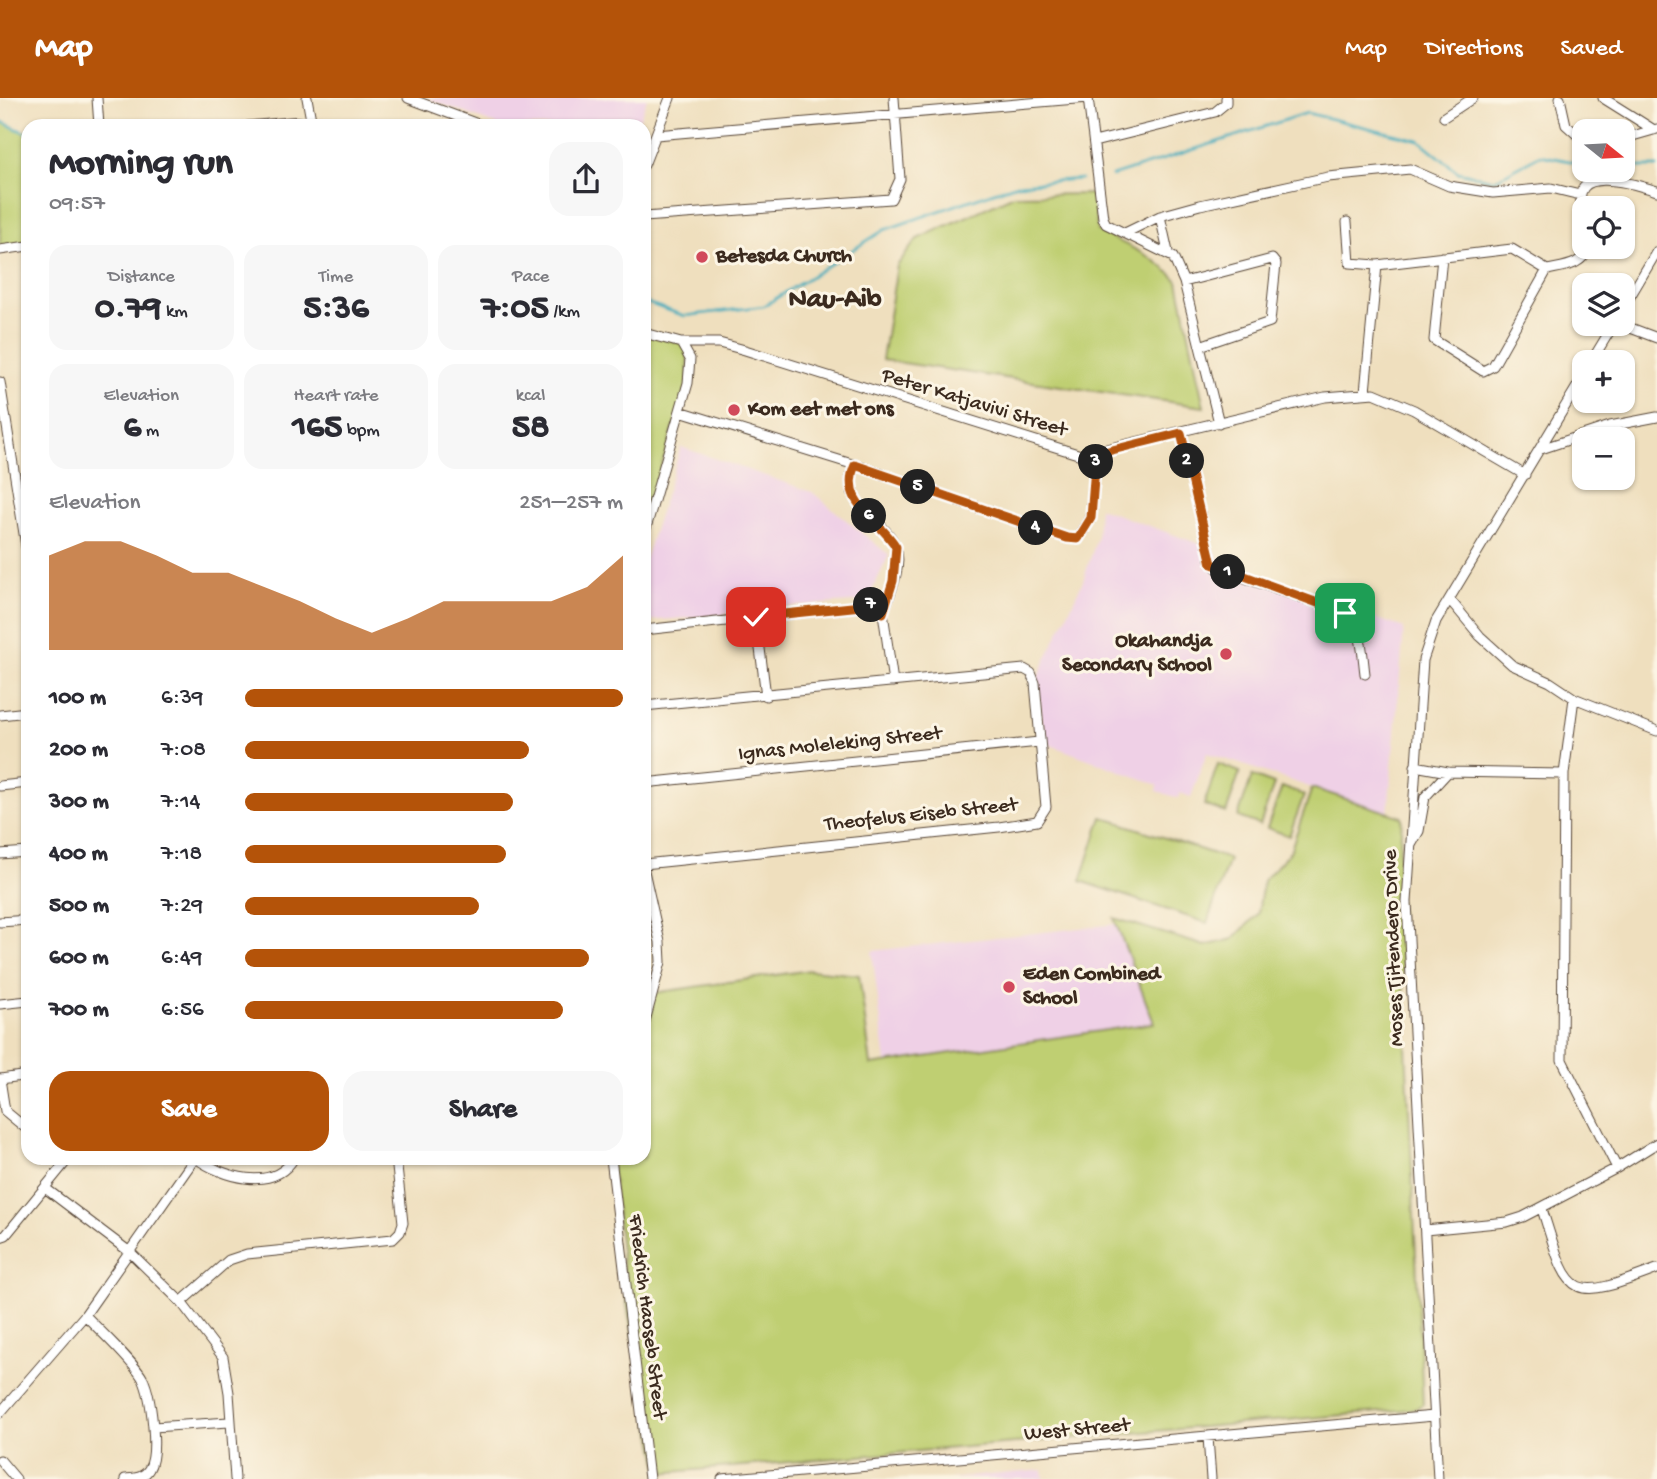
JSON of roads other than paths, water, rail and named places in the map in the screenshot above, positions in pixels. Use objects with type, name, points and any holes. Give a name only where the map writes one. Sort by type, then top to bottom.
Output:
[{"type":"street","points":[[97,98],[98,119]]},
{"type":"street","points":[[307,98],[311,119]]},
{"type":"street","points":[[408,98],[464,119]]},
{"type":"street","points":[[651,148],[670,98]]},
{"type":"street","points":[[651,216],[891,199],[900,179],[894,98]]},
{"type":"street","points":[[656,135],[1088,98],[1103,218],[1106,223],[1125,233],[1168,252]]},
{"type":"street","points":[[1094,142],[1215,112],[1226,103],[1226,98]]},
{"type":"street","points":[[1444,117],[1473,98]]},
{"type":"street","points":[[1603,98],[1656,130]]},
{"type":"street","points":[[1561,99],[1566,125],[1572,130]]},
{"type":"street","points":[[1635,136],[1656,130]]},
{"type":"street","points":[[1125,233],[1160,216],[1328,177],[1410,169],[1450,186],[1493,193],[1551,188],[1580,195],[1582,187],[1597,180],[1636,184],[1657,191]]},
{"type":"street","points":[[1160,216],[1168,252],[1184,282],[1219,423]]},
{"type":"street","points":[[1347,222],[1350,263],[1377,264],[1512,249],[1547,270],[1578,263],[1583,259]]},
{"type":"street","points":[[0,250],[21,247]]},
{"type":"street","points":[[1635,290],[1654,262],[1657,251]]},
{"type":"street","points":[[1442,257],[1434,340],[1483,370],[1493,366],[1547,270]]},
{"type":"street","points":[[1184,282],[1272,259],[1276,264],[1270,322],[1200,346]]},
{"type":"street","points":[[1365,392],[1377,264]]},
{"type":"street","points":[[1635,330],[1657,338]]},
{"type":"street","name":"Peter Katjavivi Street","points":[[651,335],[681,344],[719,343],[1081,455],[1096,454],[1325,397],[1365,392],[1382,395],[1414,410],[1525,475]]},
{"type":"street","points":[[651,511],[688,383],[690,359],[681,344]]},
{"type":"street","points":[[0,382],[21,515]]},
{"type":"street","name":"Moses Tjitendero Drive","points":[[1437,1479],[1407,902],[1408,850],[1423,660],[1436,621],[1572,396]]},
{"type":"street","points":[[680,411],[855,465],[1067,538],[1078,539],[1091,518],[1096,454]]},
{"type":"street","points":[[1541,449],[1609,426],[1657,417]]},
{"type":"street","points":[[1181,433],[1212,564],[1345,613],[1353,621],[1361,638],[1365,674]]},
{"type":"street","points":[[855,465],[851,486],[857,504],[896,547],[893,581],[883,613],[893,682]]},
{"type":"street","points":[[1450,600],[1480,636],[1513,665],[1574,698],[1657,731]]},
{"type":"street","points":[[651,629],[871,605],[883,613]]},
{"type":"street","points":[[756,617],[766,696]]},
{"type":"street","name":"Theofelus Eiseb Street","points":[[651,705],[766,696],[1024,668],[1031,673],[1035,682],[1046,807],[1037,821],[651,863]]},
{"type":"street","points":[[1574,698],[1564,775],[1562,1060],[1617,1168]]},
{"type":"street","points":[[0,715],[21,713]]},
{"type":"street","name":"Ignas Moleleking Street","points":[[651,782],[1039,742]]},
{"type":"street","points":[[1415,766],[1448,772],[1564,775]]},
{"type":"street","points":[[1408,850],[1419,831],[1425,797],[1448,772]]},
{"type":"street","points":[[0,786],[21,784]]},
{"type":"street","points":[[0,854],[21,852]]},
{"type":"street","points":[[651,902],[660,942],[661,962],[651,988]]},
{"type":"street","points":[[0,922],[21,920]]},
{"type":"street","points":[[0,1004],[21,1002]]},
{"type":"street","points":[[21,1076],[0,1079],[3,1115],[21,1126]]},
{"type":"street","points":[[1425,1230],[1507,1222],[1542,1209],[1657,1143]]},
{"type":"street","points":[[0,1237],[6,1235],[62,1165]]},
{"type":"street","points":[[0,1413],[85,1315],[190,1165]]},
{"type":"street","points":[[204,1165],[214,1172],[238,1178],[269,1177],[290,1165]]},
{"type":"street","points":[[181,1302],[229,1260],[247,1254],[393,1239],[400,1232],[403,1223],[398,1165]]},
{"type":"street","name":"Friedrich Haoseb Street","points":[[612,1165],[649,1479]]},
{"type":"street","points":[[45,1188],[131,1252],[181,1302],[223,1357],[235,1479]]},
{"type":"street","points":[[1542,1209],[1564,1276],[1579,1288],[1609,1287],[1657,1269]]},
{"type":"street","points":[[85,1315],[143,1378],[153,1427],[153,1460],[148,1471],[139,1478],[125,1479]]},
{"type":"street","name":"West Street","points":[[722,1479],[1434,1416]]},
{"type":"street","points":[[153,1427],[229,1422]]},
{"type":"street","points":[[1208,1437],[1212,1479]]},
{"type":"street","points":[[0,1460],[16,1479]]},
{"type":"waterway","points":[[1112,176],[1307,113],[1419,140],[1458,172],[1494,180],[1540,155],[1572,162]]},
{"type":"waterway","points":[[0,121],[21,131]]},
{"type":"waterway","points":[[1635,167],[1657,167]]},
{"type":"waterway","points":[[651,304],[685,316],[764,306],[884,230],[1017,184],[1081,179]]},
{"type":"place","name":"Betesda Church","points":[[702,257]]},
{"type":"place","name":"Kom eet met ons","points":[[734,410]]},
{"type":"place","name":"Okahandja Secondary School","points":[[1226,654]]},
{"type":"place","name":"Eden Combined School","points":[[1009,987]]},
{"type":"district","name":"Nau-Aib","points":[[835,300]]}]
